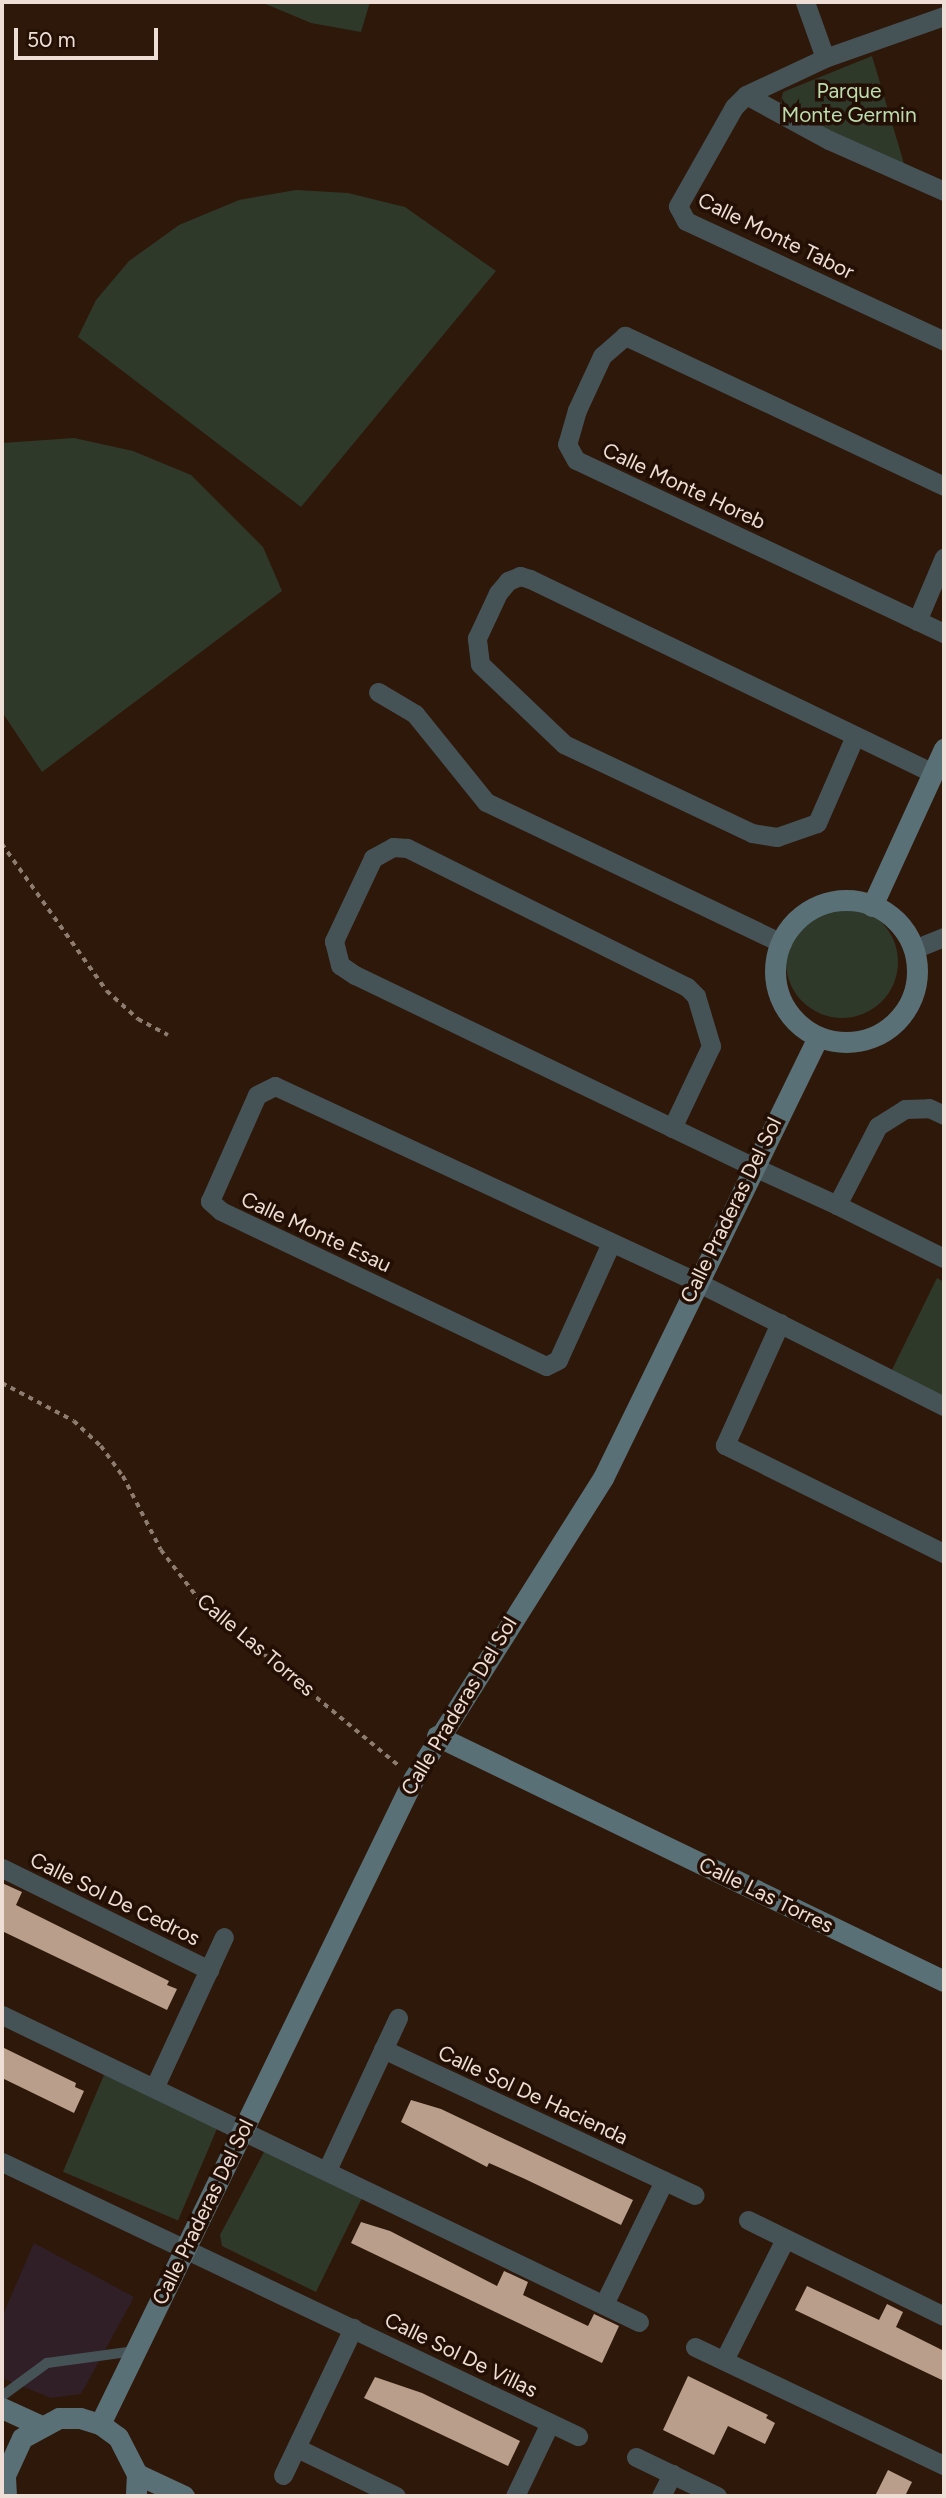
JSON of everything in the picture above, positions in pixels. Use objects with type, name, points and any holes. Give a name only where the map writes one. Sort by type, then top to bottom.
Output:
[{"type":"street","points":[[805,2],[825,58]]},
{"type":"street","name":"Calle Monte Tabor","points":[[944,16],[825,58],[746,95],[734,107],[683,192],[680,214],[944,341]]},
{"type":"street","points":[[746,95],[829,140],[944,191]]},
{"type":"street","name":"Calle Monte Horeb","points":[[944,486],[625,336],[603,356],[569,435],[569,452],[576,460],[944,633]]},
{"type":"street","points":[[917,621],[944,557]]},
{"type":"street","points":[[855,736],[817,823],[777,837],[752,833],[564,744],[480,664],[477,638],[498,593],[508,580],[520,576],[933,773]]},
{"type":"street","points":[[378,692],[415,714],[486,802],[782,943]]},
{"type":"street","points":[[872,906],[944,749]]},
{"type":"street","points":[[672,1128],[711,1046],[696,996],[687,987],[407,848],[393,847],[373,858],[334,941],[340,965],[672,1128],[944,1258]]},
{"type":"street","points":[[840,900],[872,906],[903,928],[914,949],[918,972],[913,995],[902,1016],[885,1031],[864,1040],[841,1042],[818,1037],[799,1024],[784,1006],[776,984],[776,961],[782,943],[797,919],[817,906],[840,900]]},
{"type":"street","points":[[914,949],[944,937]]},
{"type":"street","name":"Calle Praderas Del Sol","points":[[100,2424],[414,1778],[437,1736],[603,1478],[695,1281],[818,1037]]},
{"type":"street","name":"Calle Monte Esau","points":[[611,1243],[558,1360],[546,1366],[221,1211],[211,1201],[257,1095],[275,1086],[695,1281],[944,1406]]},
{"type":"street","points":[[836,1205],[878,1126],[905,1109],[929,1108],[944,1115]]},
{"type":"street","points":[[780,1323],[725,1445],[944,1553]]},
{"type":"street","name":"Calle Las Torres","points":[[437,1736],[944,1982]]},
{"type":"street","name":"Calle Sol De Cedros","points":[[2,1868],[209,1970]]},
{"type":"street","name":"Calle Sol De Cedros","points":[[155,2086],[224,1937]]},
{"type":"street","points":[[2,2015],[155,2086],[639,2322]]},
{"type":"street","points":[[327,2170],[398,2018]]},
{"type":"street","name":"Calle Sol De Hacienda","points":[[383,2049],[694,2195]]},
{"type":"street","name":"Calle Sol De Villas","points":[[4,2168],[186,2250],[578,2436]]},
{"type":"street","points":[[604,2304],[664,2181]]},
{"type":"street","points":[[748,2220],[944,2316]]},
{"type":"street","points":[[723,2360],[785,2239]]},
{"type":"street","name":"Calle Sol De Villas","points":[[283,2475],[353,2328]]},
{"type":"street","points":[[695,2347],[944,2465]]},
{"type":"street","points":[[2,2408],[38,2426]]},
{"type":"street","points":[[4,2495],[10,2456],[38,2426],[59,2418],[100,2424],[118,2437],[136,2474],[136,2496]]},
{"type":"street","name":"Calle Sol De Villas","points":[[515,2496],[550,2423]]},
{"type":"street","points":[[297,2448],[396,2496]]},
{"type":"street","points":[[636,2457],[717,2496]]},
{"type":"street","points":[[136,2474],[184,2496]]},
{"type":"street","points":[[661,2496],[672,2474]]},
{"type":"lane","points":[[2,2396],[47,2363],[135,2351]]},
{"type":"path","points":[[2,844],[107,991],[138,1019],[168,1035]]},
{"type":"path","name":"Calle Las Torres","points":[[2,1383],[74,1421],[101,1446],[122,1476],[161,1550],[201,1602],[414,1778]]},
{"type":"shaded area","points":[[34,2243],[134,2297],[81,2394],[51,2398],[2,2378],[2,2317]]},
{"type":"green space","points":[[261,2],[370,2],[361,32],[311,23]]},
{"type":"green space","name":"Parque Monte Germin","points":[[872,56],[905,167],[780,107],[783,92]]},
{"type":"green space","points":[[296,190],[348,193],[405,207],[496,271],[301,507],[78,337],[96,300],[129,261],[179,225],[239,200]]},
{"type":"green space","points":[[74,438],[133,451],[191,475],[263,547],[282,591],[42,772],[2,712],[2,443]]},
{"type":"green space","points":[[842,906],[863,910],[882,922],[894,941],[898,962],[894,983],[882,1002],[863,1014],[842,1018],[821,1014],[802,1002],[790,983],[786,962],[790,941],[802,922],[821,910]]},
{"type":"green space","points":[[937,1278],[944,1282],[944,1414],[885,1384]]},
{"type":"green space","points":[[104,2075],[219,2124],[178,2220],[63,2172]]},
{"type":"green space","points":[[265,2150],[362,2198],[316,2292],[222,2246],[220,2235]]},
{"type":"building","points":[[2,1883],[22,1892],[16,1905],[169,1981],[167,1985],[177,1989],[167,2010],[4,1932],[2,1937]]},
{"type":"building","points":[[2,2047],[76,2083],[75,2087],[84,2091],[74,2113],[2,2078]]},
{"type":"building","points":[[411,2100],[441,2109],[633,2200],[621,2225],[489,2163],[487,2167],[401,2122]]},
{"type":"building","points":[[361,2222],[390,2231],[497,2286],[504,2271],[528,2282],[523,2295],[588,2326],[594,2314],[619,2326],[602,2363],[351,2243]]},
{"type":"building","points":[[807,2286],[879,2320],[887,2304],[903,2312],[896,2327],[944,2351],[944,2381],[795,2310]]},
{"type":"building","points":[[688,2376],[768,2415],[766,2418],[775,2423],[765,2444],[728,2426],[714,2455],[663,2430]]},
{"type":"building","points":[[375,2377],[422,2393],[520,2441],[508,2466],[364,2398]]},
{"type":"building","points":[[888,2470],[912,2482],[905,2496],[875,2496]]}]
